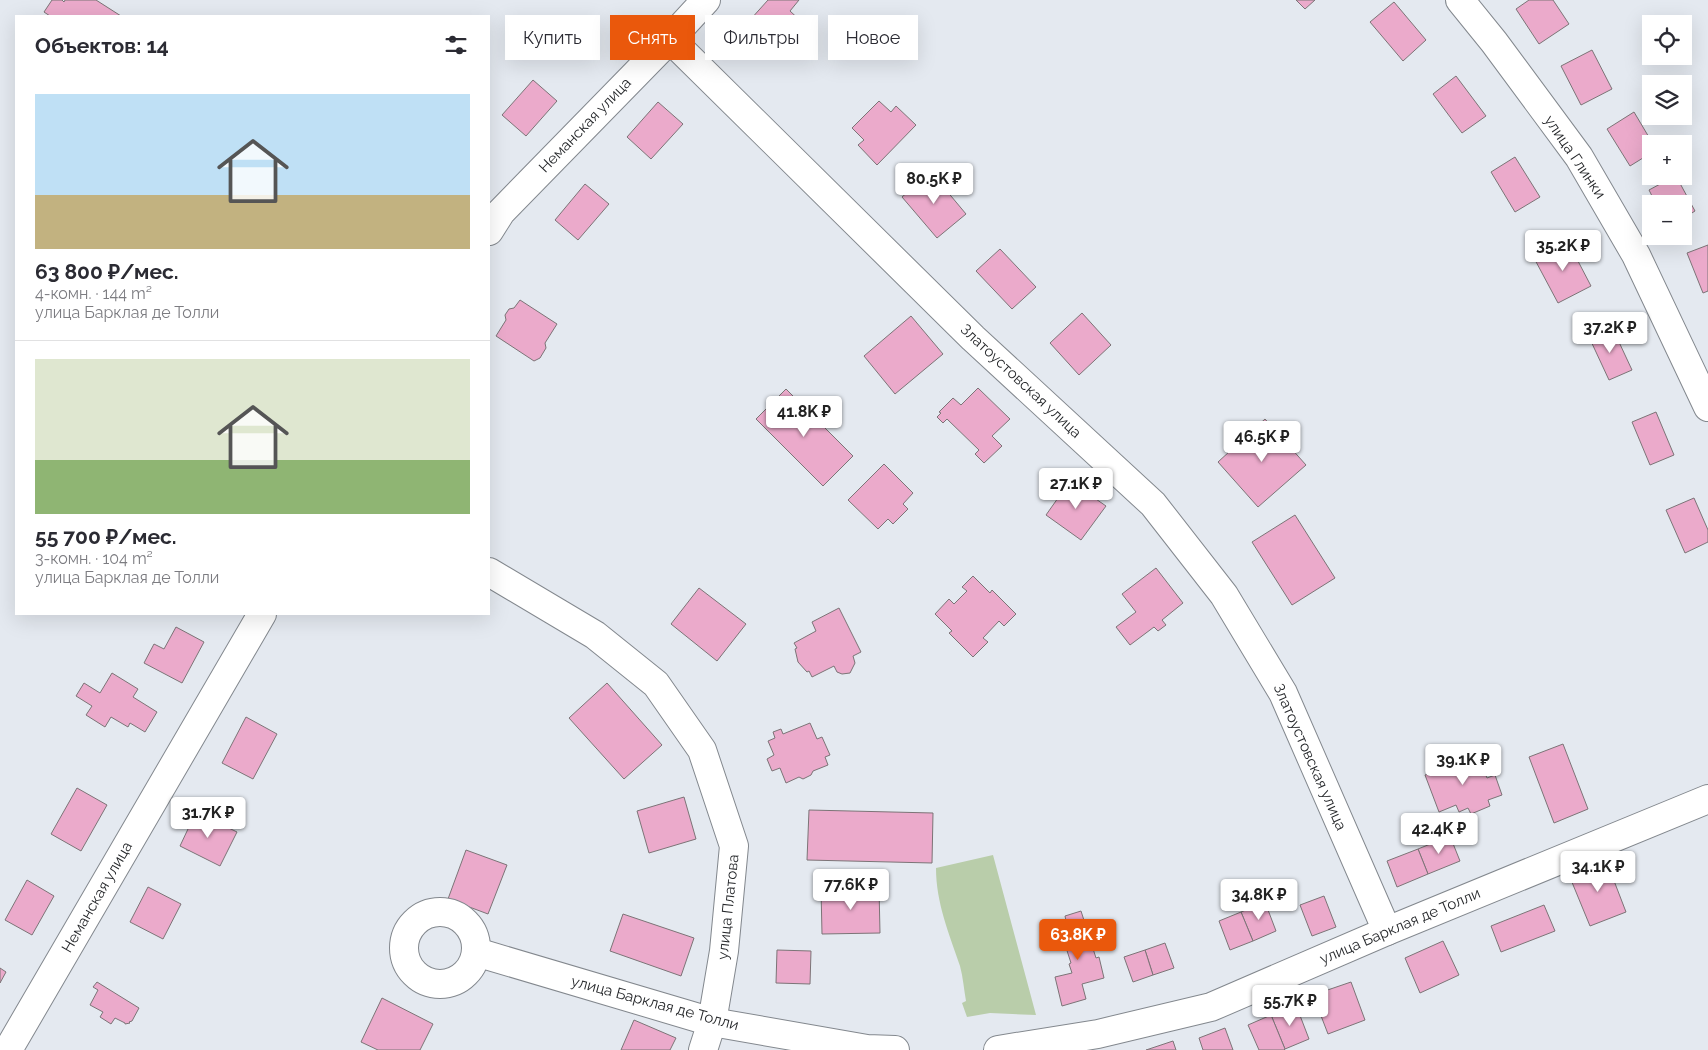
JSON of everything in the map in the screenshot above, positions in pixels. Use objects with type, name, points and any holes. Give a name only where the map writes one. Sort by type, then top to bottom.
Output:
[{"type":"street","name":"Неманская улица","points":[[692,15],[706,0]]},
{"type":"street","name":"улица Глинки","points":[[1460,0],[1494,42],[1579,157],[1636,255],[1708,408]]},
{"type":"street","name":"Неманская улица","points":[[490,229],[500,212],[649,60]]},
{"type":"street","name":"Златоустовская улица","points":[[691,60],[973,338],[1153,504],[1224,595],[1283,693],[1387,931]]},
{"type":"street","name":"улица Платова","points":[[490,573],[595,636],[656,684],[702,750],[734,846],[724,952],[712,1022],[703,1050]]},
{"type":"street","name":"Неманская улица","points":[[8,1050],[261,615]]},
{"type":"street","name":"улица Барклая де Толли","points":[[998,1050],[1098,1034],[1211,1007],[1387,931],[1708,799]]},
{"type":"street","name":"улица Барклая де Толли","points":[[476,952],[712,1022],[867,1049],[895,1050]]},
{"type":"green space","points":[[993,855],[1036,1015],[990,1013],[967,1017],[962,1003],[966,1001],[962,975],[941,906],[936,868]]},
{"type":"building","points":[[52,0],[62,0],[64,2],[65,0],[96,0],[119,15],[48,15],[44,12]]},
{"type":"building","points":[[768,0],[799,0],[790,11],[794,15],[754,15]]},
{"type":"building","points":[[1296,0],[1315,0],[1305,9]]},
{"type":"building","points":[[1529,0],[1553,0],[1569,24],[1539,44],[1516,9]]},
{"type":"building","points":[[1394,2],[1426,40],[1403,61],[1370,22]]},
{"type":"building","points":[[1592,50],[1612,89],[1581,105],[1561,66]]},
{"type":"building","points":[[1456,76],[1486,116],[1462,133],[1433,94]]},
{"type":"building","points":[[533,80],[557,101],[526,136],[502,115]]},
{"type":"building","points":[[879,101],[891,112],[896,106],[916,125],[877,165],[858,145],[864,140],[852,128]]},
{"type":"building","points":[[658,102],[683,124],[651,159],[627,137]]},
{"type":"building","points":[[1634,112],[1648,135],[1642,135],[1642,159],[1630,166],[1607,129]]},
{"type":"building","points":[[1515,157],[1540,197],[1515,212],[1491,172]]},
{"type":"building","points":[[931,172],[966,214],[937,238],[902,197]]},
{"type":"building","points":[[585,184],[609,204],[578,240],[555,220]]},
{"type":"building","points":[[1658,185],[1681,185],[1686,195],[1652,195],[1649,190]]},
{"type":"building","points":[[1567,240],[1591,286],[1558,303],[1534,258]]},
{"type":"building","points":[[1708,245],[1708,291],[1703,293],[1687,253]]},
{"type":"building","points":[[1000,249],[1036,287],[1012,309],[976,271]]},
{"type":"building","points":[[520,300],[557,324],[545,343],[546,348],[540,358],[534,361],[496,336],[506,320],[505,315],[509,309],[514,308]]},
{"type":"building","points":[[1082,313],[1111,345],[1079,375],[1050,343]]},
{"type":"building","points":[[911,316],[943,354],[895,394],[864,356]]},
{"type":"building","points":[[1612,327],[1632,370],[1609,380],[1589,337]]},
{"type":"building","points":[[978,388],[1010,419],[992,436],[1002,446],[984,463],[975,454],[979,450],[947,419],[943,423],[937,417],[941,413],[939,412],[953,398],[961,405]]},
{"type":"building","points":[[786,389],[853,456],[823,486],[756,419]]},
{"type":"building","points":[[1656,412],[1674,455],[1650,465],[1632,422]]},
{"type":"building","points":[[1265,419],[1306,465],[1258,507],[1218,462]]},
{"type":"building","points":[[884,464],[913,493],[903,504],[908,509],[893,524],[888,519],[878,529],[848,500]]},
{"type":"building","points":[[1070,481],[1106,506],[1081,540],[1046,515]]},
{"type":"building","points":[[1694,498],[1708,530],[1708,542],[1685,553],[1666,510]]},
{"type":"building","points":[[1295,515],[1335,578],[1292,605],[1252,542]]},
{"type":"building","points":[[1156,568],[1183,603],[1162,620],[1166,625],[1158,631],[1154,627],[1130,645],[1116,627],[1136,612],[1122,594]]},
{"type":"building","points":[[973,576],[990,593],[992,590],[1016,614],[1004,626],[999,621],[983,638],[988,642],[973,657],[949,633],[952,631],[935,614],[949,599],[954,604],[967,591],[962,587]]},
{"type":"building","points":[[699,588],[746,624],[717,661],[671,624]]},
{"type":"building","points":[[839,608],[861,652],[853,656],[855,663],[850,673],[842,674],[837,672],[834,666],[812,677],[809,671],[807,672],[798,662],[795,649],[797,648],[794,643],[816,631],[812,622]]},
{"type":"building","points":[[176,627],[204,642],[182,683],[144,663],[154,644],[164,649]]},
{"type":"building","points":[[112,673],[138,689],[133,697],[157,712],[145,732],[130,723],[128,727],[111,717],[105,727],[86,715],[92,706],[76,696],[84,683],[100,693]]},
{"type":"building","points":[[607,683],[662,745],[624,779],[569,718]]},
{"type":"building","points":[[246,717],[277,734],[253,779],[222,763]]},
{"type":"building","points":[[810,723],[817,739],[822,737],[830,755],[825,757],[828,765],[813,771],[811,775],[803,779],[799,777],[786,783],[780,768],[772,771],[767,759],[774,755],[768,741],[775,738],[773,732],[781,729],[783,734]]},
{"type":"building","points":[[1563,744],[1588,809],[1554,823],[1529,757]]},
{"type":"building","points":[[1477,754],[1487,778],[1495,775],[1502,795],[1488,800],[1490,806],[1471,814],[1468,808],[1459,812],[1456,805],[1439,812],[1425,775]]},
{"type":"building","points":[[77,788],[107,805],[81,851],[51,834]]},
{"type":"building","points":[[684,797],[696,839],[649,853],[637,811]]},
{"type":"building","points":[[809,810],[933,813],[932,863],[807,860]]},
{"type":"building","points":[[196,812],[237,832],[220,866],[180,846]]},
{"type":"building","points":[[1450,836],[1460,861],[1428,874],[1418,849]]},
{"type":"building","points":[[1418,849],[1428,874],[1397,887],[1387,861]]},
{"type":"building","points":[[466,850],[507,865],[488,914],[448,899]]},
{"type":"building","points":[[1606,860],[1626,912],[1590,926],[1569,875]]},
{"type":"building","points":[[27,880],[54,896],[32,935],[5,920]]},
{"type":"building","points":[[148,887],[181,904],[163,939],[130,922]]},
{"type":"building","points":[[879,888],[880,933],[822,934],[821,889]]},
{"type":"building","points":[[1324,896],[1336,927],[1312,936],[1300,905]]},
{"type":"building","points":[[1265,902],[1276,931],[1253,941],[1241,912]]},
{"type":"building","points":[[1544,905],[1555,931],[1501,952],[1491,926]]},
{"type":"building","points":[[1081,911],[1096,958],[1099,957],[1104,978],[1082,984],[1086,999],[1062,1006],[1055,977],[1072,973],[1069,964],[1071,963],[1061,932],[1068,930],[1065,916]]},
{"type":"building","points":[[1241,912],[1253,941],[1230,950],[1219,921]]},
{"type":"building","points":[[623,914],[694,938],[681,976],[610,951]]},
{"type":"building","points":[[1443,941],[1459,975],[1420,993],[1405,958]]},
{"type":"building","points":[[1165,943],[1174,968],[1153,975],[1145,950]]},
{"type":"building","points":[[777,950],[811,951],[810,984],[776,983]]},
{"type":"building","points":[[1145,950],[1153,975],[1133,982],[1124,957]]},
{"type":"building","points":[[0,968],[6,972],[0,983]]},
{"type":"building","points":[[97,982],[139,1008],[130,1023],[125,1024],[115,1018],[111,1024],[100,1017],[103,1012],[90,1005],[98,990],[93,987]]},
{"type":"building","points":[[1351,982],[1365,1020],[1328,1034],[1313,995]]},
{"type":"building","points":[[382,998],[433,1024],[420,1050],[378,1050],[361,1042]]},
{"type":"building","points":[[1296,1005],[1309,1039],[1285,1049],[1271,1015]]},
{"type":"building","points":[[1271,1015],[1284,1050],[1259,1050],[1248,1025]]},
{"type":"building","points":[[634,1020],[676,1038],[670,1050],[621,1050]]},
{"type":"building","points":[[1225,1028],[1233,1050],[1203,1050],[1199,1038]]},
{"type":"building","points":[[1173,1041],[1176,1050],[1146,1050]]}]
